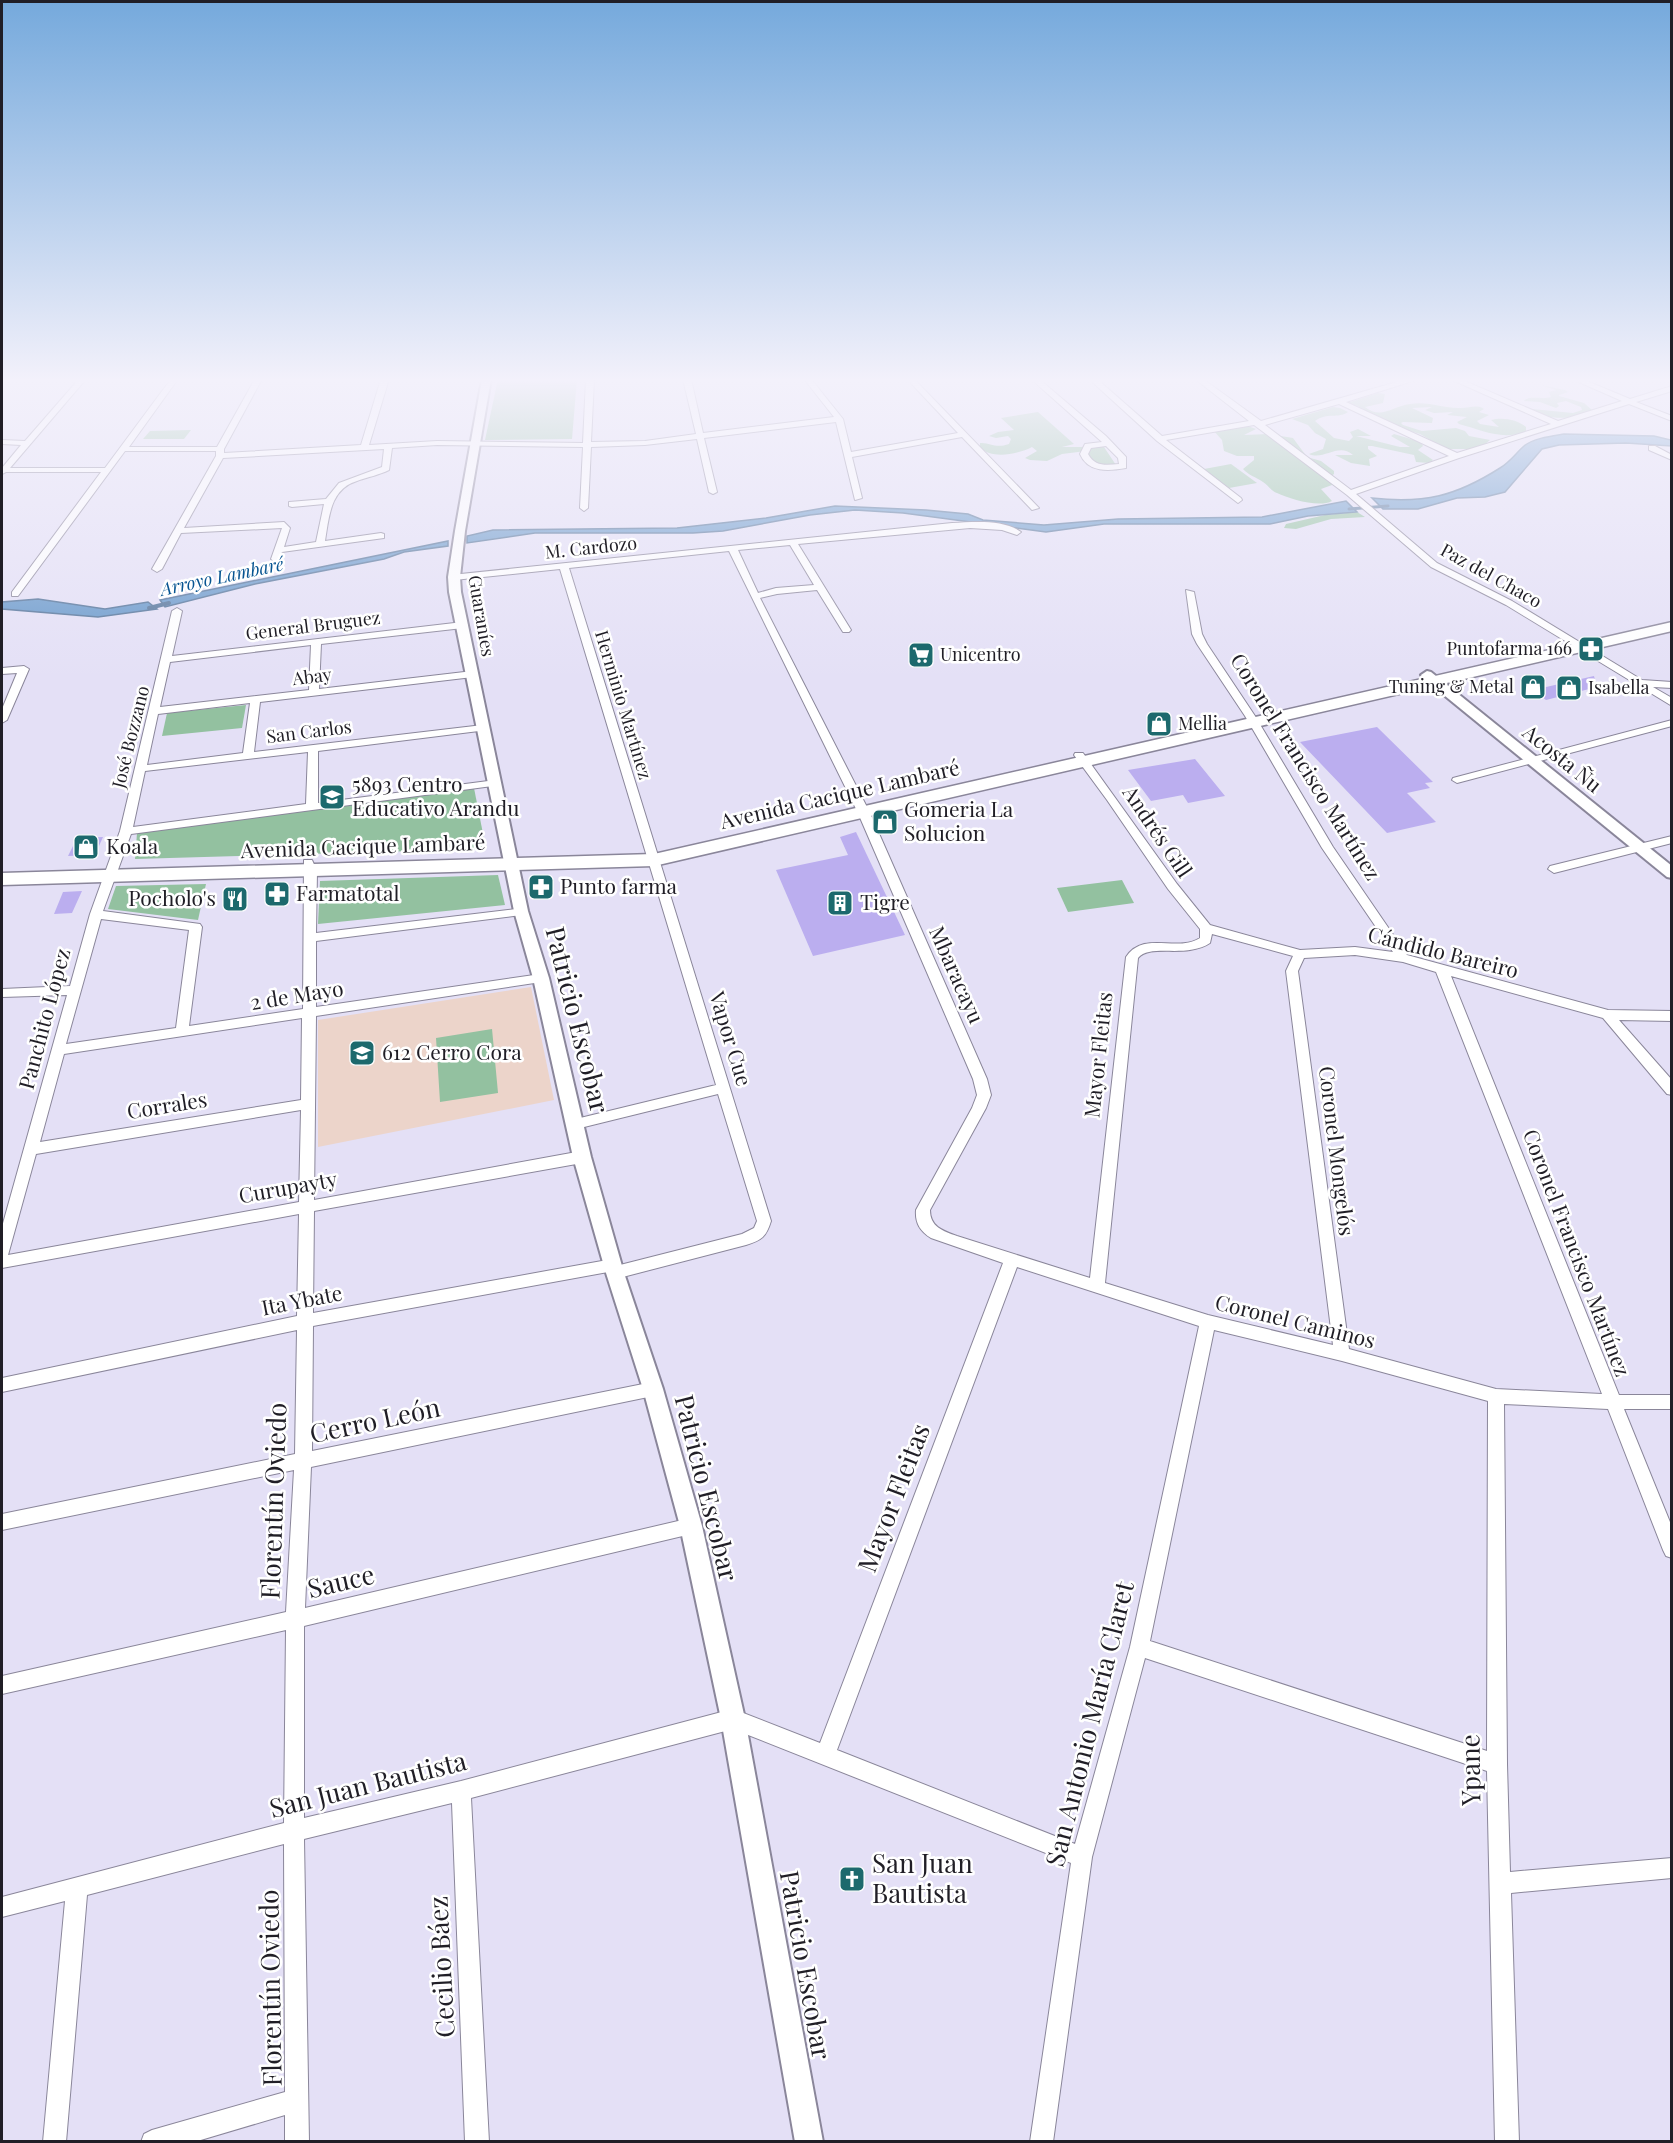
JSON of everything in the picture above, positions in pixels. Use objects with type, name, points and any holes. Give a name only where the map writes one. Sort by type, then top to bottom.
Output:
[{"type":"main road","name":"Avenida Cacique Lambaré","points":[[1575,645],[1671,620]]},
{"type":"main road","name":"Avenida Cacique Lambaré","points":[[2,871],[111,872],[653,856],[1575,645],[1671,626]]},
{"type":"main road","name":"Avenida Cacique Lambaré","points":[[2,879],[111,872]]},
{"type":"street","points":[[15,594],[100,479]]},
{"type":"street","points":[[157,569],[206,479]]},
{"type":"street","points":[[320,544],[328,501],[337,487],[354,479]]},
{"type":"street","name":"Guaraníes","points":[[469,479],[454,577],[455,592],[512,861]]},
{"type":"street","points":[[585,508],[586,479]]},
{"type":"street","points":[[710,479],[713,492]]},
{"type":"street","points":[[854,479],[858,498]]},
{"type":"street","points":[[1007,479],[1035,508]]},
{"type":"street","points":[[1211,479],[1238,500]]},
{"type":"street","name":"Paz del Chaco","points":[[1332,479],[1434,565],[1509,603],[1671,703]]},
{"type":"street","points":[[1352,494],[1393,479]]},
{"type":"street","points":[[292,504],[328,501]]},
{"type":"street","points":[[179,531],[284,525],[286,528],[275,559]]},
{"type":"street","name":"M. Cardozo","points":[[454,577],[792,541],[964,527],[1003,528],[1017,532]]},
{"type":"street","points":[[278,549],[381,536]]},
{"type":"street","points":[[792,541],[846,630]]},
{"type":"street","name":"Mbaracayu","points":[[733,549],[862,808],[976,1070],[984,1095],[980,1108],[923,1210],[923,1222]]},
{"type":"street","name":"Herminio Martínez","points":[[564,567],[653,856]]},
{"type":"street","points":[[755,597],[776,591],[818,587]]},
{"type":"street","name":"Coronel Francisco Martínez","points":[[1189,591],[1197,634],[1252,719],[1328,848],[1403,958]]},
{"type":"street","name":"José Bozzano","points":[[111,872],[126,831],[177,611]]},
{"type":"street","name":"General Bruguez","points":[[166,659],[463,625]]},
{"type":"street","points":[[314,693],[316,643]]},
{"type":"street","points":[[2,671],[23,669],[2,720]]},
{"type":"street","name":"Abay","points":[[155,711],[473,674]]},
{"type":"street","name":"Acosta Ñu","points":[[1430,678],[1671,874]]},
{"type":"street","points":[[1638,682],[1671,685]]},
{"type":"street","points":[[248,756],[255,700]]},
{"type":"street","points":[[1457,780],[1671,723]]},
{"type":"street","name":"San Carlos","points":[[139,769],[483,728]]},
{"type":"street","points":[[312,806],[313,748]]},
{"type":"street","name":"Andrés Gill","points":[[1082,758],[1150,851],[1177,896],[1206,928]]},
{"type":"street","points":[[126,831],[496,783]]},
{"type":"street","points":[[1554,869],[1671,839]]},
{"type":"street","name":"Vapor Cue","points":[[653,856],[764,1221],[760,1232],[756,1235]]},
{"type":"street","name":"Patricio Escobar","points":[[512,861],[521,911],[541,978],[582,1157],[614,1269],[653,1389],[691,1526],[733,1719],[810,2142]]},
{"type":"street","name":"Florentín Oviedo","points":[[297,2142],[294,1831],[296,1619],[306,1321],[311,938],[309,867]]},
{"type":"street","name":"Panchito López","points":[[2,1252],[96,914],[111,872]]},
{"type":"street","points":[[311,938],[521,911]]},
{"type":"street","points":[[96,914],[196,927],[182,1032]]},
{"type":"street","name":"Cándido Bareiro","points":[[1206,928],[1300,954],[1355,951],[1403,958],[1608,1015],[1671,1016]]},
{"type":"street","name":"Mayor Fleitas","points":[[1097,1286],[1132,957],[1142,948],[1192,948],[1206,940],[1206,928]]},
{"type":"street","name":"Coronel Mongelós","points":[[1300,954],[1292,971],[1342,1354]]},
{"type":"street","name":"Coronel Francisco Martínez","points":[[1442,970],[1671,1550]]},
{"type":"street","name":"2 de Mayo","points":[[58,1050],[541,978]]},
{"type":"street","points":[[2,993],[75,990]]},
{"type":"street","points":[[1608,1015],[1671,1090]]},
{"type":"street","points":[[576,1124],[723,1088]]},
{"type":"street","name":"Corrales","points":[[31,1149],[309,1104]]},
{"type":"street","name":"Curupayty","points":[[2,1262],[582,1157]]},
{"type":"street","name":"Coronel Caminos","points":[[923,1222],[933,1233],[1208,1322],[1342,1354],[1496,1396],[1612,1402],[1671,1402]]},
{"type":"street","name":"Ita Ybate","points":[[2,1385],[306,1321],[614,1269],[756,1235]]},
{"type":"street","name":"Mayor Fleitas","points":[[825,1755],[1012,1259]]},
{"type":"street","name":"San Antonio María Claret","points":[[1041,2142],[1082,1857],[1139,1647],[1208,1322]]},
{"type":"street","name":"Cerro León","points":[[2,1522],[653,1389]]},
{"type":"street","name":"Ypane","points":[[1496,1396],[1497,1764],[1507,2142]]},
{"type":"street","name":"Sauce","points":[[2,1685],[691,1526]]},
{"type":"street","points":[[1139,1647],[1497,1764]]},
{"type":"street","points":[[733,1719],[1082,1857]]},
{"type":"street","name":"San Juan Bautista","points":[[2,1907],[294,1831],[461,1791],[733,1719]]},
{"type":"street","name":"Cecilio Báez","points":[[461,1791],[477,2142]]},
{"type":"street","points":[[1501,1883],[1671,1868]]},
{"type":"street","points":[[54,2142],[77,1886]]},
{"type":"street","points":[[152,2142],[298,2100]]},
{"type":"shaded area","points":[[531,987],[554,1100],[318,1147],[318,1020]]},
{"type":"green space","points":[[1217,479],[1252,479],[1257,483],[1229,488]]},
{"type":"green space","points":[[1258,479],[1331,479],[1332,485],[1321,489],[1332,501],[1320,504],[1289,498],[1275,492]]},
{"type":"green space","points":[[1357,512],[1365,517],[1331,519],[1296,529],[1284,528],[1286,524],[1325,515]]},
{"type":"green space","points":[[246,705],[242,728],[162,736],[167,713]]},
{"type":"green space","points":[[474,788],[486,849],[135,859],[137,833]]},
{"type":"green space","points":[[498,875],[505,905],[318,924],[320,881]]},
{"type":"green space","points":[[1122,880],[1134,903],[1068,912],[1057,888]]},
{"type":"green space","points":[[206,884],[198,920],[108,909],[116,886]]},
{"type":"green space","points":[[492,1029],[498,1093],[440,1102],[436,1038]]},
{"type":"water","points":[[1482,479],[1516,479],[1505,492],[1485,497],[1457,498],[1418,509],[1383,509],[1372,498],[1424,499]]},
{"type":"water","points":[[1346,501],[1357,512],[1308,516],[1270,524],[1104,524],[1046,532],[903,513],[855,510],[810,515],[723,531],[535,533],[467,543],[467,536],[493,530],[677,528],[766,518],[835,506],[926,510],[968,514],[983,520],[1044,525],[1118,519],[1262,517]]},
{"type":"water","points":[[448,541],[448,546],[404,552],[384,559],[255,584],[165,607],[160,600]]},
{"type":"water","points":[[38,599],[105,609],[148,602],[157,609],[98,617],[2,609],[2,602]]},
{"type":"building","points":[[1594,676],[1597,687],[1546,700],[1533,690]]},
{"type":"building","points":[[1377,727],[1433,782],[1425,783],[1430,788],[1407,793],[1436,822],[1387,833],[1300,742]]},
{"type":"building","points":[[1195,759],[1225,796],[1188,803],[1183,795],[1151,801],[1128,770]]},
{"type":"building","name":"Tigre","points":[[856,832],[905,935],[813,956],[776,870],[848,855],[840,837]]},
{"type":"building","name":"Koala","points":[[103,837],[95,855],[68,856],[77,838]]},
{"type":"building","points":[[82,891],[72,913],[54,914],[63,892]]},
{"type":"waterway","name":"Arroyo Lambaré","points":[[1349,509],[1388,506]]},
{"type":"waterway","name":"Arroyo Lambaré","points":[[149,608],[169,603]]},
{"type":"place","name":"Puntofarma 166","points":[[1591,649]]},
{"type":"place","name":"Unicentro","points":[[921,655]]},
{"type":"place","name":"Tuning & Metal","points":[[1533,687]]},
{"type":"place","name":"Isabella","points":[[1569,688]]},
{"type":"place","name":"Mellia","points":[[1159,724]]},
{"type":"place","name":"5893 Centro Educativo Arandu","points":[[332,797]]},
{"type":"place","name":"Gomeria La Solucion","points":[[885,822]]},
{"type":"place","name":"Koala","points":[[86,847]]},
{"type":"place","name":"Punto farma","points":[[541,887]]},
{"type":"place","name":"Farmatotal","points":[[277,894]]},
{"type":"place","name":"Pocholo's","points":[[235,899]]},
{"type":"place","name":"Tigre","points":[[840,903]]},
{"type":"place","name":"612 Cerro Cora","points":[[362,1053]]},
{"type":"place","name":"San Juan Bautista","points":[[852,1879]]}]
